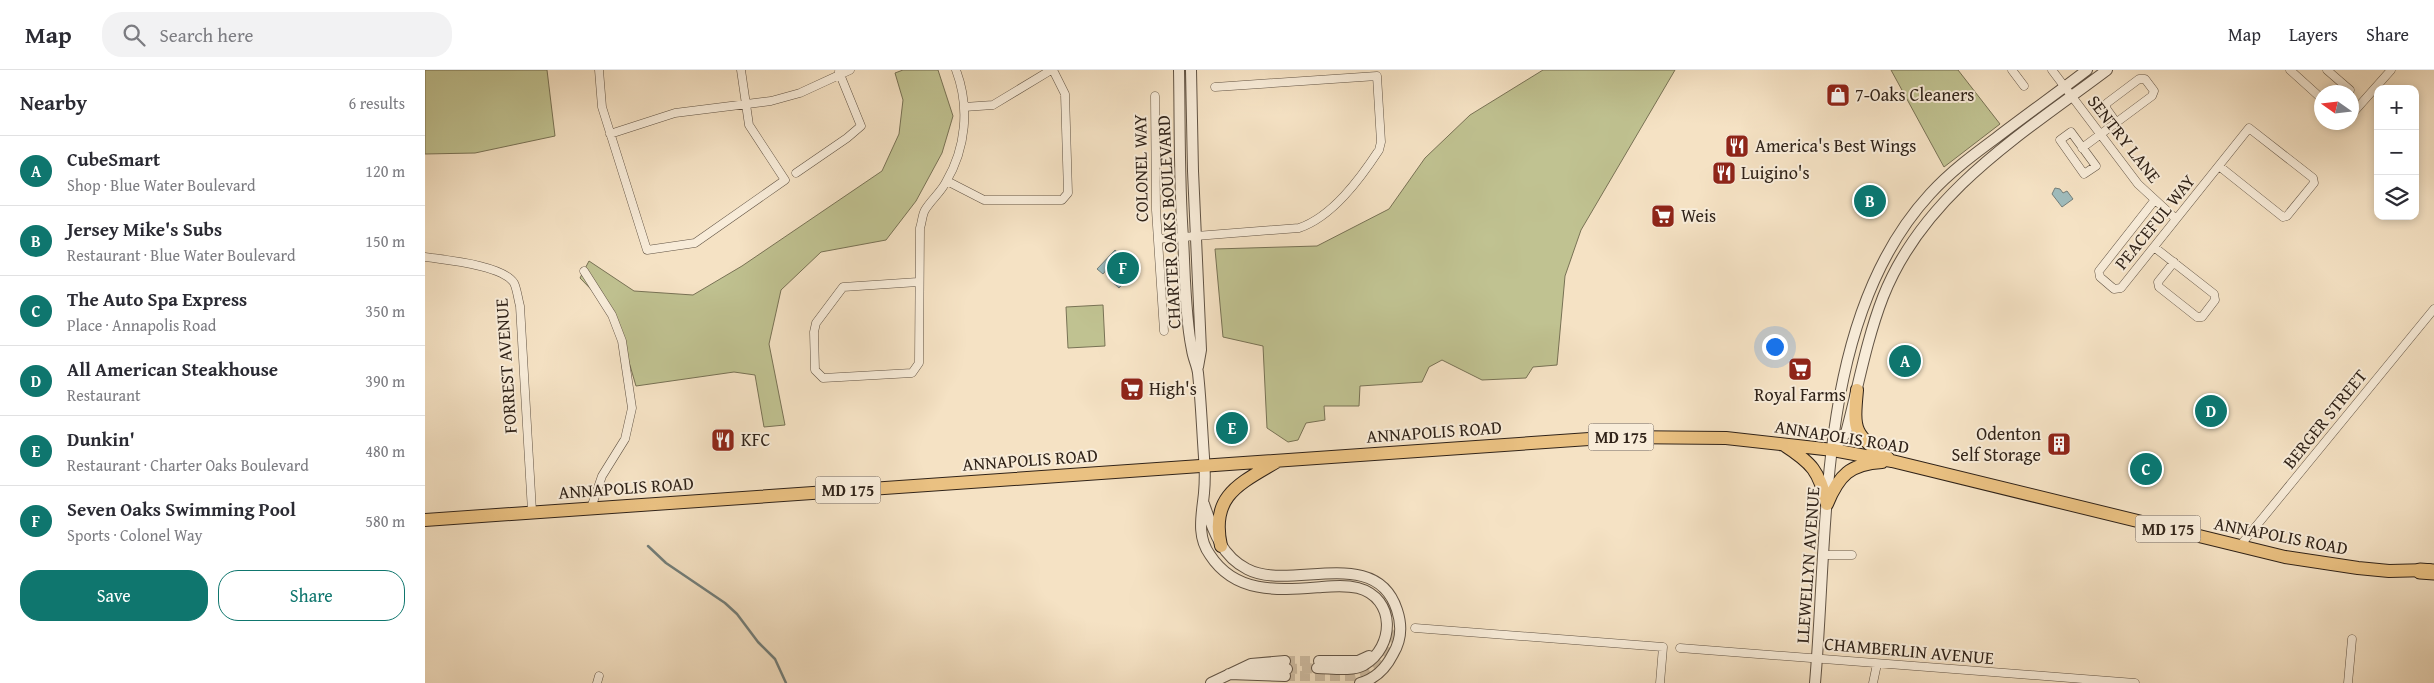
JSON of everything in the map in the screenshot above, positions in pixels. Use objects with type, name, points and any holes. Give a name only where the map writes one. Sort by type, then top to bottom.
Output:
[{"type":"main road","points":[[1857,390],[1855,415],[1857,430],[1866,442],[1892,461]]},
{"type":"main road","name":"ANNAPOLIS ROAD","points":[[425,520],[1278,460],[1633,437],[1699,437],[1833,450],[1892,461],[2239,547],[2351,567],[2389,571],[2430,571]]},
{"type":"main road","points":[[1781,444],[1811,464],[1823,486],[1827,504]]},
{"type":"main road","points":[[1221,546],[1217,528],[1219,513],[1227,495],[1239,484],[1278,460]]},
{"type":"main road","points":[[1827,504],[1833,489],[1841,477],[1849,471],[1859,466],[1892,461]]},
{"type":"street","points":[[599,70],[602,107],[647,250],[695,243],[785,180],[753,135],[745,105],[741,70]]},
{"type":"street","points":[[610,134],[675,113],[771,101],[800,93],[839,72],[850,70]]},
{"type":"street","points":[[919,282],[843,287],[816,323],[813,332],[815,370],[818,375],[823,378],[912,372],[917,369],[919,363],[919,282],[918,248],[920,228],[925,210],[947,181],[959,153],[964,107],[956,70]]},
{"type":"street","points":[[947,181],[984,200],[1061,200],[1068,193],[1066,105],[1061,84],[1052,70],[993,105],[964,107]]},
{"type":"street","name":"CHARTER OAKS BOULEVARD","points":[[1179,70],[1183,237],[1191,350],[1198,371]]},
{"type":"street","name":"CHARTER OAKS BOULEVARD","points":[[1191,70],[1195,236],[1201,350],[1198,371],[1204,465],[1200,528],[1209,554],[1229,575],[1246,585],[1277,591],[1343,586],[1365,590],[1380,603],[1385,612],[1388,629],[1382,634],[1378,645],[1367,657],[1358,661],[1318,665]]},
{"type":"street","points":[[1215,87],[1327,80],[1326,70]]},
{"type":"street","points":[[2012,70],[2024,86]]},
{"type":"street","name":"SENTRY LANE","points":[[2051,70],[2137,184],[2176,219]]},
{"type":"street","name":"LLEWELLYN AVENUE","points":[[1815,683],[1834,430],[1854,334],[1873,280],[1895,239],[1915,210],[1944,179],[2087,70]]},
{"type":"street","points":[[1833,450],[1846,433],[1883,297],[1900,261],[1915,238],[1962,181],[2107,70]]},
{"type":"street","points":[[2290,70],[2314,92]]},
{"type":"street","points":[[2327,70],[2344,85]]},
{"type":"street","points":[[2359,105],[2391,70]]},
{"type":"street","points":[[796,173],[847,138],[861,126],[839,72]]},
{"type":"street","name":"COLONEL WAY","points":[[1158,239],[1299,228],[1318,220],[1332,209],[1374,158],[1381,142],[1377,76],[1327,80]]},
{"type":"street","points":[[2082,148],[2153,96],[2154,91],[2145,79],[2139,80],[2107,103],[2106,108],[2116,122]]},
{"type":"street","name":"COLONEL WAY","points":[[1155,96],[1158,239],[1164,331]]},
{"type":"street","name":"PEACEFUL WAY","points":[[2154,201],[2099,271],[2100,277],[2114,288],[2121,288],[2249,128],[2313,178],[2314,183],[2287,216],[2283,218],[2219,166]]},
{"type":"street","points":[[2071,132],[2082,148],[2096,166],[2085,174],[2060,140],[2071,132]]},
{"type":"street","points":[[2154,247],[2214,294],[2215,300],[2202,317],[2197,317],[2159,287],[2158,282],[2173,262]]},
{"type":"street","name":"FORREST AVENUE","points":[[425,257],[461,262],[495,271],[506,275],[514,284],[520,306],[532,511]]},
{"type":"street","points":[[584,271],[612,315],[622,342],[632,408],[625,438],[602,476],[591,508]]},
{"type":"street","name":"BERGER STREET","points":[[2239,547],[2434,309]]},
{"type":"street","points":[[1203,499],[1221,546],[1239,564],[1260,574],[1358,575],[1377,583],[1387,592],[1395,603],[1398,612],[1400,623],[1399,637],[1388,664],[1379,674],[1360,683]]},
{"type":"street","points":[[1824,555],[1852,555]]},
{"type":"street","points":[[1415,628],[1663,647],[1660,683]]},
{"type":"street","points":[[2348,683],[2352,639]]},
{"type":"street","name":"CHAMBERLIN AVENUE","points":[[1680,648],[2135,683]]},
{"type":"street","points":[[1211,683],[1229,674],[1251,664],[1285,668],[1229,674]]},
{"type":"street","points":[[1873,683],[1877,664]]},
{"type":"green space","points":[[425,70],[547,70],[555,136],[475,153],[425,154]]},
{"type":"green space","points":[[903,70],[938,70],[953,116],[942,153],[916,201],[886,240],[821,252],[781,290],[769,344],[785,425],[764,427],[755,375],[734,372],[636,386],[615,314],[580,278],[589,261],[634,291],[693,295],[742,266],[882,171],[899,134],[903,100],[895,73]]},
{"type":"green space","points":[[1543,70],[1675,70],[1581,230],[1565,276],[1557,365],[1533,367],[1526,378],[1482,380],[1442,360],[1429,367],[1422,382],[1360,386],[1359,406],[1324,406],[1325,420],[1306,423],[1298,440],[1288,442],[1267,428],[1263,346],[1223,337],[1215,249],[1317,246],[1389,209],[1425,158],[1470,115]]},
{"type":"green space","points":[[1891,70],[1958,70],[2000,124],[1944,167]]},
{"type":"green space","points":[[1103,305],[1105,346],[1068,348],[1066,307]]},
{"type":"water","points":[[2055,188],[2060,189],[2063,193],[2067,191],[2073,199],[2062,207],[2052,194]]},
{"type":"water","points":[[1115,250],[1136,269],[1119,288],[1109,279],[1115,273],[1109,267],[1103,274],[1097,269]]},
{"type":"waterway","points":[[648,546],[666,563],[725,603],[737,614],[758,642],[775,659],[786,683]]},
{"type":"tunnel","points":[[1285,676],[1352,676],[1360,674],[1373,666],[1382,656],[1390,634],[1388,630]]},
{"type":"tunnel","points":[[1285,661],[1319,661]]},
{"type":"tunnel","points":[[1287,669],[1317,668]]},
{"type":"place","name":"7-Oaks Cleaners","points":[[1838,95]]},
{"type":"place","name":"America's Best Wings","points":[[1737,146]]},
{"type":"place","name":"Luigino's","points":[[1724,173]]},
{"type":"place","name":"Jersey Mike's Subs","points":[[1870,201]]},
{"type":"place","name":"Weis","points":[[1663,216]]},
{"type":"place","name":"Seven Oaks Swimming Pool","points":[[1123,268]]},
{"type":"place","name":"CubeSmart","points":[[1905,361]]},
{"type":"place","name":"Royal Farms","points":[[1800,369]]},
{"type":"place","name":"High's","points":[[1132,389]]},
{"type":"place","name":"All American Steakhouse","points":[[2211,411]]},
{"type":"place","name":"Dunkin'","points":[[1232,428]]},
{"type":"place","name":"KFC","points":[[723,440]]},
{"type":"place","name":"Odenton Self Storage","points":[[2059,444]]},
{"type":"place","name":"The Auto Spa Express","points":[[2146,469]]}]
